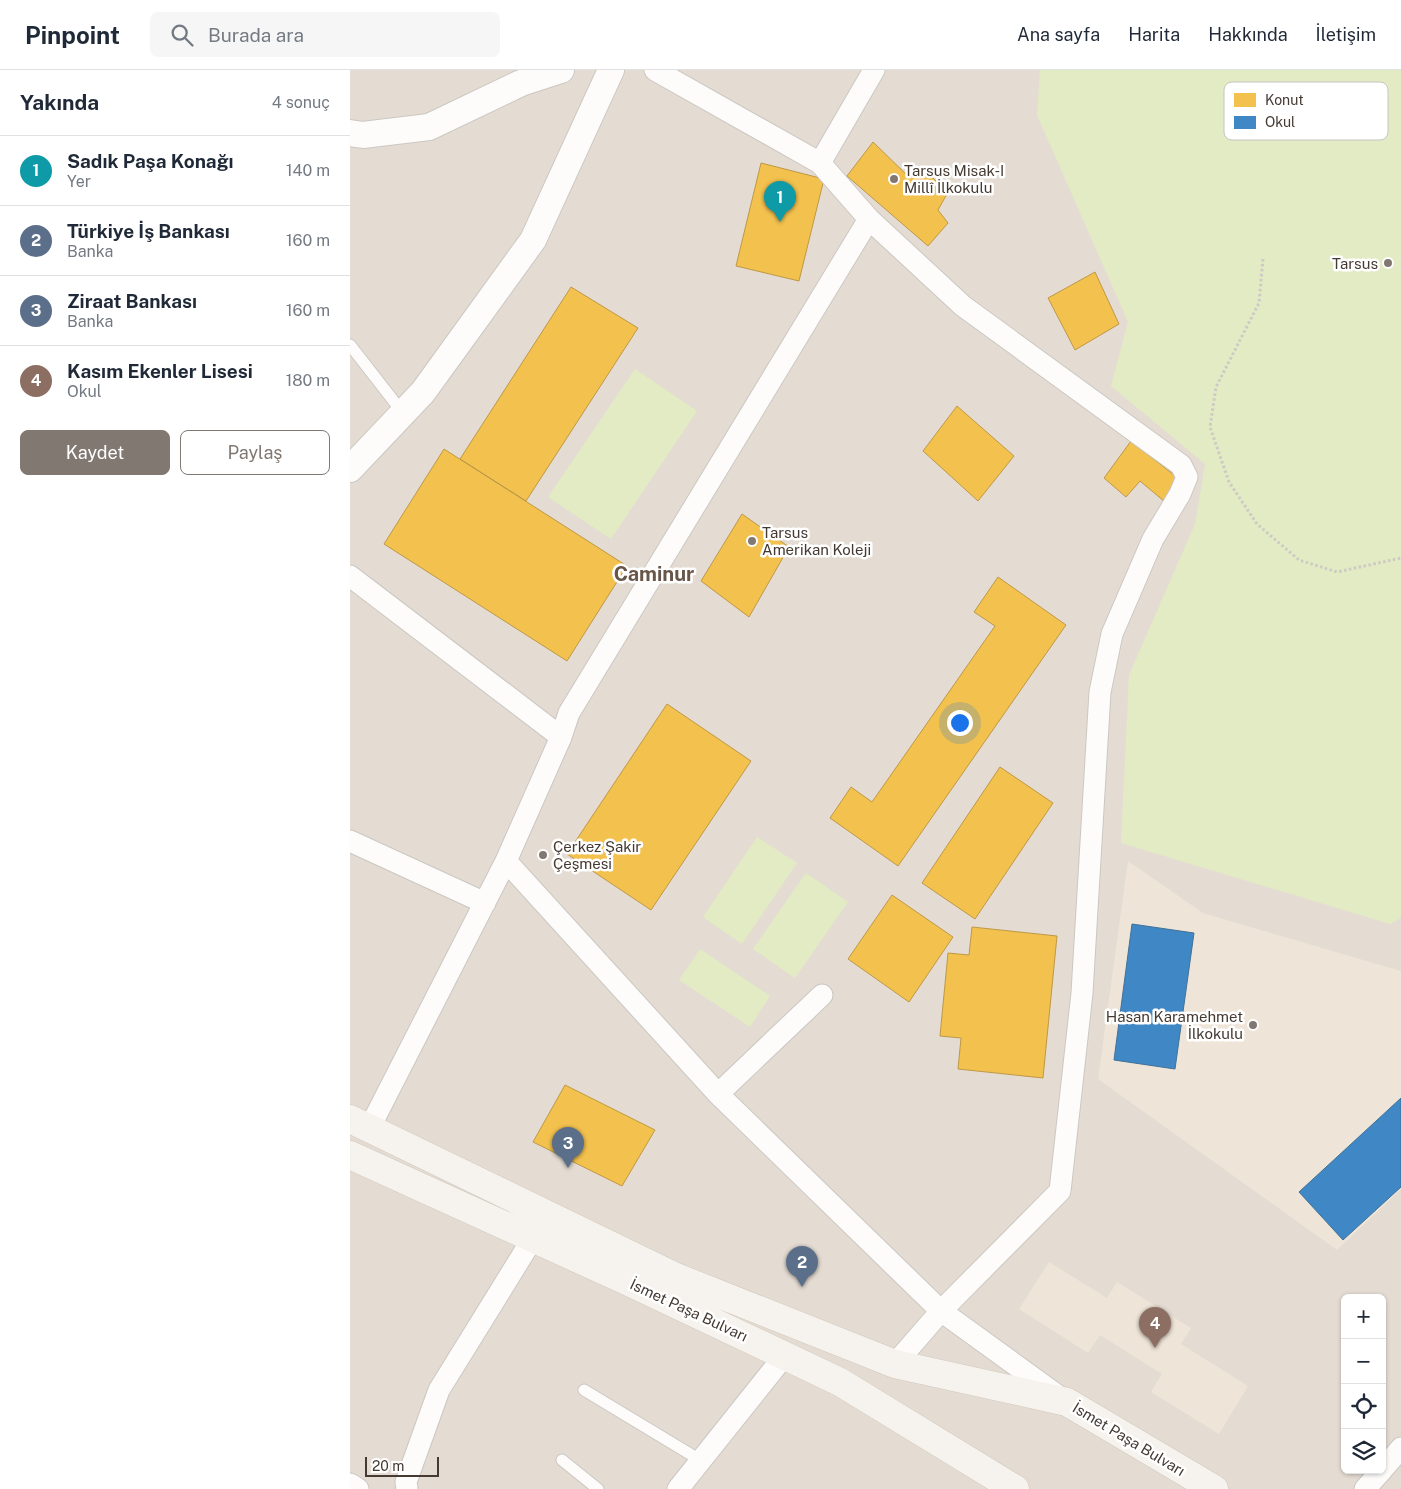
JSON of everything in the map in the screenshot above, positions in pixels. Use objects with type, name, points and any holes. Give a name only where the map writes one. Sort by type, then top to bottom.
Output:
[{"type":"main road","name":"İsmet Paşa Bulvarı","points":[[360,1124],[676,1277],[895,1364],[1067,1402],[1214,1489]]},
{"type":"main road","name":"İsmet Paşa Bulvarı","points":[[351,1157],[532,1238],[840,1382],[1015,1489]]},
{"type":"street","points":[[350,133],[363,135],[429,127],[520,83],[561,70]]},
{"type":"street","points":[[350,469],[423,392],[533,240],[611,70]]},
{"type":"street","points":[[655,70],[820,162],[869,219],[963,306],[1181,465],[1187,477],[1180,494],[1153,539],[1112,634],[1100,692],[1082,993],[1060,1191],[941,1311],[895,1364]]},
{"type":"street","points":[[820,162],[874,70]]},
{"type":"street","points":[[351,1157],[360,1124],[485,903],[561,737],[569,713],[869,219]]},
{"type":"street","points":[[350,576],[561,737]]},
{"type":"street","points":[[350,841],[485,903]]},
{"type":"street","points":[[506,860],[718,1094],[941,1311],[1067,1402]]},
{"type":"street","points":[[718,1094],[822,995]]},
{"type":"street","points":[[407,1489],[406,1482],[438,1390],[532,1238]]},
{"type":"street","points":[[678,1489],[785,1355]]},
{"type":"street","points":[[1386,1465],[1401,1448]]},
{"type":"street","points":[[1366,1489],[1379,1474]]},
{"type":"street","points":[[350,1484],[358,1489]]},
{"type":"lane","points":[[350,345],[404,414]]},
{"type":"lane","points":[[584,1390],[700,1460]]},
{"type":"lane","points":[[562,1460],[598,1489]]},
{"type":"path","points":[[1263,260],[1259,303],[1216,387],[1210,427],[1229,482],[1257,524],[1299,560],[1337,572],[1401,558]]},
{"type":"shaded area","points":[[350,70],[1401,70],[1401,1489],[350,1489]]},
{"type":"shaded area","name":"Hasan Karamehmet İlkokulu","points":[[1128,861],[1203,913],[1401,971],[1401,1189],[1337,1250],[1098,1079]]},
{"type":"shaded area","points":[[1049,1262],[1107,1298],[1117,1282],[1191,1328],[1181,1344],[1248,1386],[1219,1434],[1151,1392],[1162,1374],[1100,1335],[1088,1353],[1019,1309]]},
{"type":"green space","points":[[1040,70],[1401,70],[1401,918],[1390,924],[1121,843],[1129,675],[1195,524],[1205,464],[1111,386],[1128,322],[1037,115]]},
{"type":"green space","points":[[635,369],[697,411],[611,539],[548,497]]},
{"type":"green space","points":[[757,837],[797,863],[742,944],[703,917]]},
{"type":"green space","points":[[806,873],[848,902],[795,978],[753,949]]},
{"type":"green space","points":[[700,949],[770,996],[750,1027],[679,980]]},
{"type":"building: Konut","points":[[873,142],[910,178],[921,167],[948,192],[938,210],[948,223],[928,246],[847,176]]},
{"type":"building: Konut","points":[[761,163],[824,179],[799,281],[736,266]]},
{"type":"building: Konut","points":[[1095,272],[1119,324],[1075,350],[1048,298]]},
{"type":"building: Konut","points":[[571,287],[638,328],[526,501],[460,459]]},
{"type":"building: Konut","points":[[957,406],[1014,456],[978,501],[923,451]]},
{"type":"building: Konut","points":[[1131,441],[1179,479],[1165,502],[1140,481],[1126,497],[1104,478]]},
{"type":"building: Konut","points":[[444,449],[627,566],[567,661],[384,544]]},
{"type":"building: Konut","points":[[742,514],[789,547],[749,617],[701,581]]},
{"type":"building: Konut","points":[[998,577],[1066,625],[898,866],[830,818],[851,787],[872,802],[995,626],[974,612]]},
{"type":"building: Konut","points":[[667,704],[751,761],[651,910],[567,854]]},
{"type":"building: Konut","points":[[1000,767],[1053,803],[975,919],[922,883]]},
{"type":"building: Konut","points":[[892,895],[953,937],[909,1002],[848,959]]},
{"type":"building: Konut","points":[[972,927],[1057,936],[1043,1078],[958,1069],[961,1038],[940,1036],[948,953],[969,955]]},
{"type":"building: Konut","points":[[565,1085],[655,1130],[622,1186],[533,1142]]},
{"type":"building: Okul","points":[[1132,924],[1194,933],[1175,1069],[1114,1060]]},
{"type":"building: Okul","points":[[1401,1098],[1401,1187],[1343,1240],[1299,1192]]},
{"type":"place","name":"Tarsus Misak-I Millî İlkokulu","points":[[894,179]]},
{"type":"place","name":"Sadık Paşa Konağı","points":[[780,222]]},
{"type":"place","name":"Tarsus","points":[[1388,263]]},
{"type":"place","name":"Tarsus Amerikan Koleji","points":[[752,541]]},
{"type":"place","name":"Çerkez Şakir Çeşmesi","points":[[543,855]]},
{"type":"place","name":"Hasan Karamehmet İlkokulu","points":[[1253,1025]]},
{"type":"place","name":"Ziraat Bankası","points":[[568,1168]]},
{"type":"place","name":"Türkiye İş Bankası","points":[[802,1287]]},
{"type":"place","name":"Kasım Ekenler Lisesi","points":[[1155,1348]]},
{"type":"district","name":"Caminur","points":[[654,574]]}]
